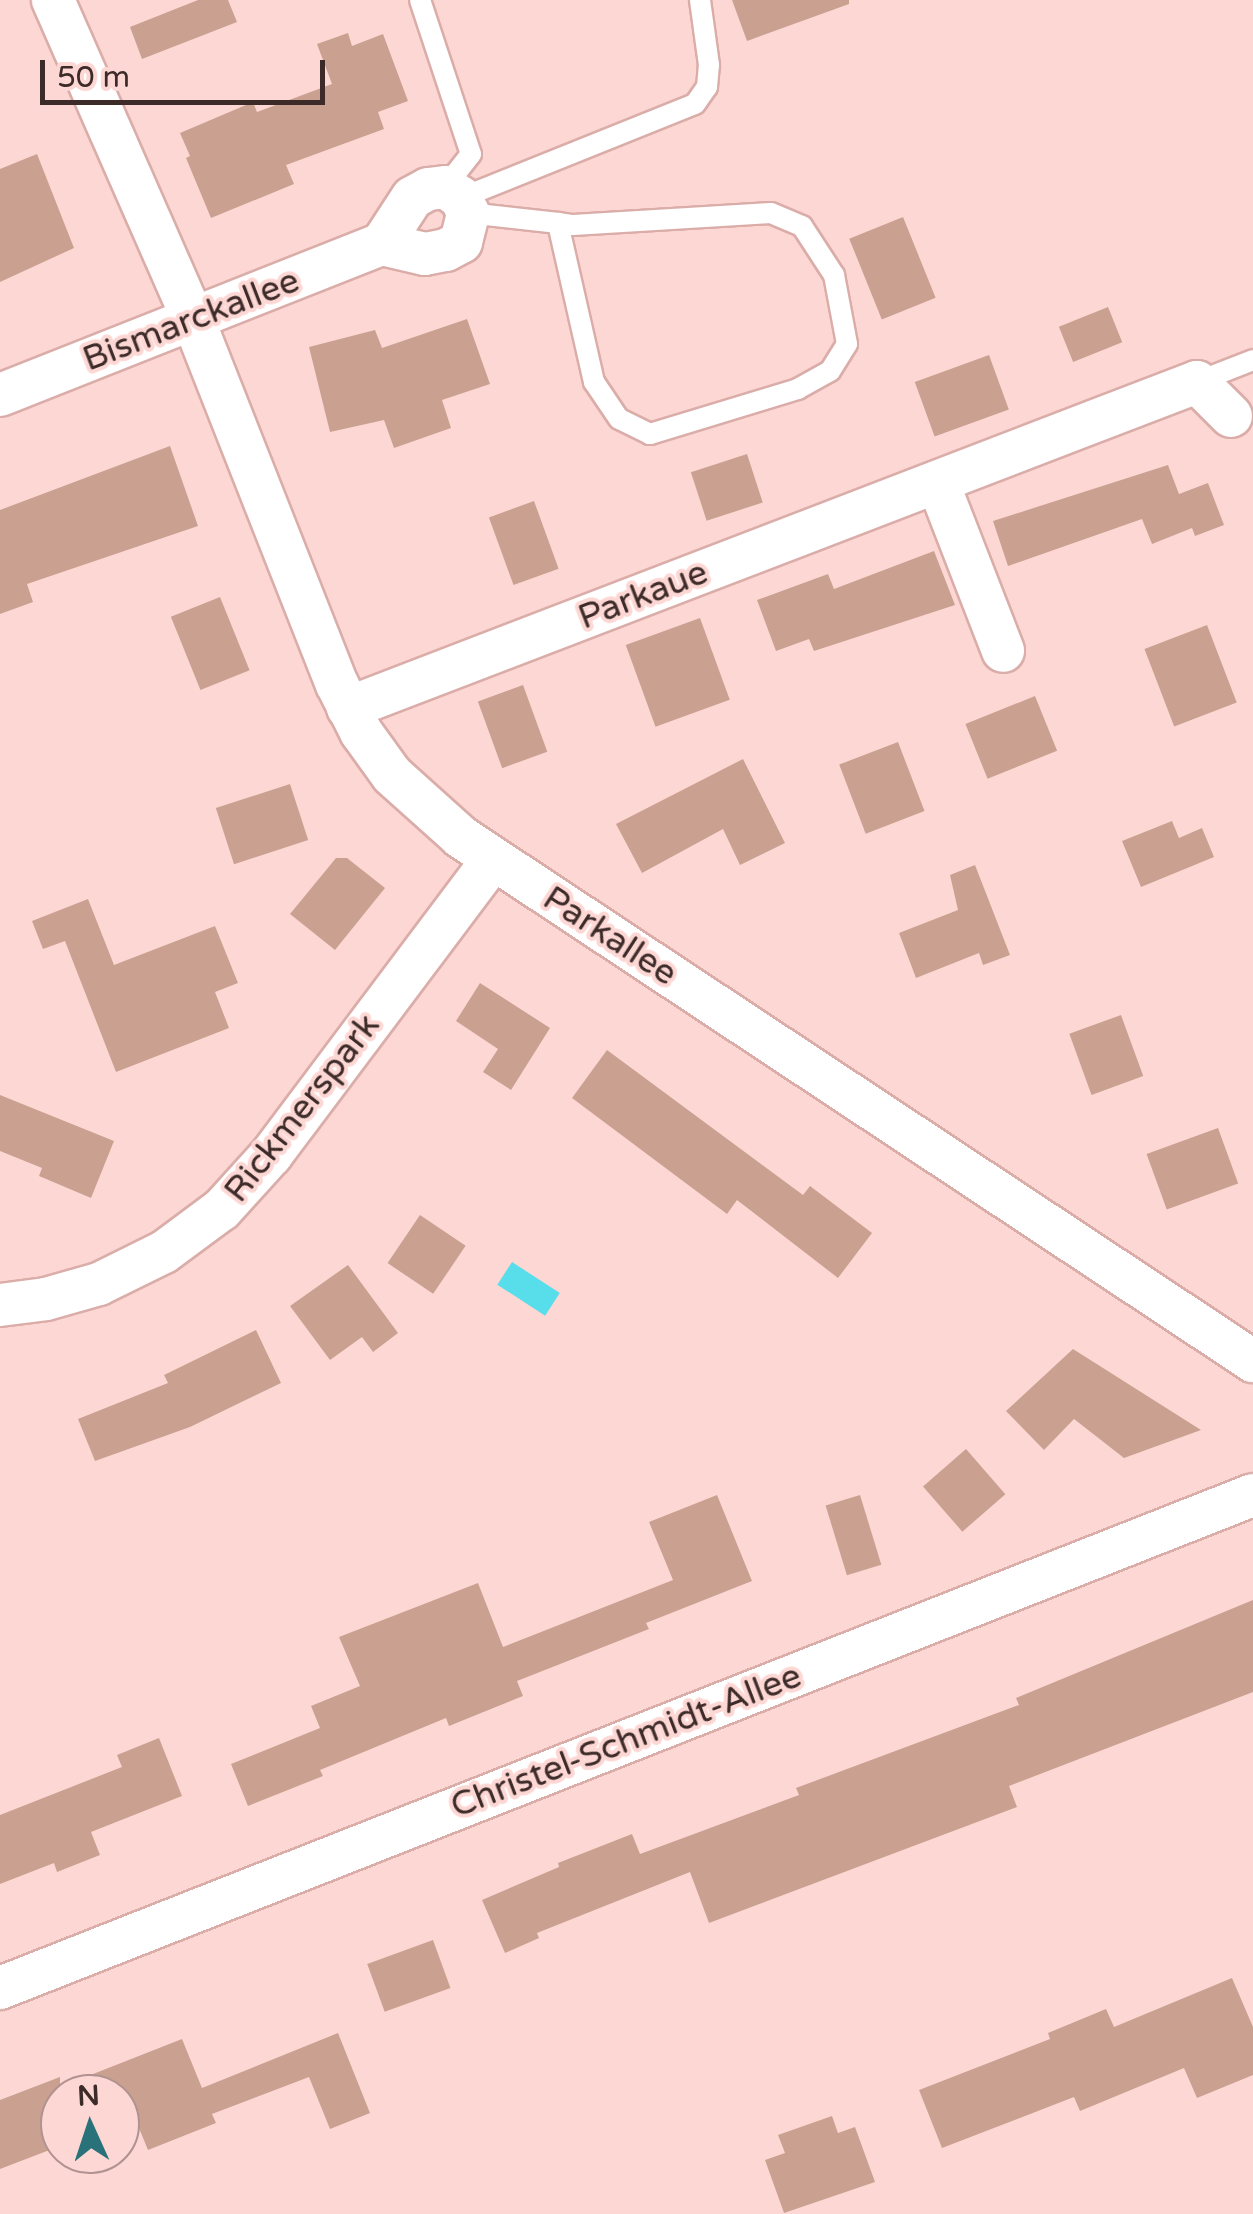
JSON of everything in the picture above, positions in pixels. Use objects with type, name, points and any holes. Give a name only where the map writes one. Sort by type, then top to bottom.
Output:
[{"type":"street","name":"Parkallee","points":[[53,0],[193,319],[348,708],[401,785],[430,813],[494,858],[1253,1361]]},
{"type":"street","points":[[412,198],[458,200],[461,242],[425,254],[382,244],[412,198]]},
{"type":"street","name":"Bismarckallee","points":[[0,395],[382,244]]},
{"type":"street","points":[[1197,382],[1231,416]]},
{"type":"street","name":"Parkaue","points":[[348,708],[1197,382]]},
{"type":"street","points":[[938,482],[1003,652]]},
{"type":"street","name":"Rickmerspark","points":[[0,1305],[46,1299],[99,1284],[164,1252],[222,1209],[270,1155],[494,858]]},
{"type":"street","name":"Christel-Schmidt-Allee","points":[[0,1988],[1253,1495]]},
{"type":"lane","points":[[420,0],[471,154],[458,200]]},
{"type":"lane","points":[[458,200],[695,104],[707,88],[709,65],[700,0]]},
{"type":"lane","points":[[458,200],[558,223],[771,213],[802,226],[826,261],[834,275],[847,344],[830,371],[798,388],[650,434],[618,419],[594,382],[558,223]]},
{"type":"lane","points":[[1197,382],[1253,360]]},
{"type":"water","points":[[512,1262],[560,1293],[545,1316],[497,1285]]},
{"type":"building","points":[[198,0],[228,0],[237,22],[142,59],[130,27]]},
{"type":"building","points":[[732,0],[849,0],[849,4],[747,41]]},
{"type":"building","points":[[348,33],[352,46],[383,34],[408,101],[378,112],[384,129],[286,165],[294,184],[211,218],[180,133],[253,102],[257,112],[332,84],[317,44]]},
{"type":"building","points":[[37,154],[74,248],[0,282],[0,169]]},
{"type":"building","points":[[903,217],[936,298],[882,319],[849,239]]},
{"type":"building","points":[[1108,307],[1122,342],[1073,362],[1059,327]]},
{"type":"building","points":[[467,319],[490,384],[442,400],[451,428],[394,448],[384,420],[330,432],[309,347],[375,330],[382,348]]},
{"type":"building","points":[[989,355],[1009,410],[935,437],[915,382]]},
{"type":"building","points":[[170,446],[198,526],[27,584],[33,602],[0,614],[0,510]]},
{"type":"building","points":[[747,454],[763,503],[707,521],[691,472]]},
{"type":"building","points":[[1168,465],[1179,494],[1208,483],[1224,525],[1195,536],[1192,528],[1152,544],[1142,519],[1008,566],[993,521]]},
{"type":"building","points":[[534,501],[559,569],[514,585],[489,517]]},
{"type":"building","points":[[934,551],[955,605],[814,651],[809,639],[776,651],[757,600],[828,574],[834,589]]},
{"type":"building","points":[[220,597],[250,670],[200,690],[171,617]]},
{"type":"building","points":[[700,618],[730,700],[656,727],[626,645]]},
{"type":"building","points":[[1207,625],[1237,702],[1174,726],[1144,649]]},
{"type":"building","points":[[523,685],[547,752],[502,768],[478,701]]},
{"type":"building","points":[[1035,696],[1057,751],[988,779],[965,724]]},
{"type":"building","points":[[898,742],[925,811],[866,834],[839,765]]},
{"type":"building","points":[[743,759],[785,843],[740,865],[723,829],[642,873],[616,824]]},
{"type":"building","points":[[290,784],[308,840],[234,864],[216,808]]},
{"type":"building","points":[[1172,821],[1179,838],[1202,828],[1214,857],[1141,887],[1122,841]]},
{"type":"building","points":[[336,858],[347,858],[385,888],[335,950],[290,914]]},
{"type":"building","points":[[975,865],[1010,955],[983,965],[979,953],[916,978],[899,933],[958,910],[950,875]]},
{"type":"building","points":[[88,899],[114,965],[215,926],[238,983],[215,992],[229,1028],[116,1072],[65,941],[43,949],[32,921]]},
{"type":"building","points":[[480,983],[550,1028],[511,1090],[483,1072],[498,1049],[456,1021]]},
{"type":"building","points":[[1121,1015],[1143,1076],[1092,1095],[1069,1034]]},
{"type":"building","points":[[607,1050],[803,1195],[810,1186],[872,1233],[838,1278],[737,1200],[727,1214],[572,1098]]},
{"type":"building","points":[[0,1095],[114,1141],[91,1198],[39,1176],[42,1168],[0,1151]]},
{"type":"building","points":[[1218,1128],[1238,1183],[1167,1209],[1147,1154]]},
{"type":"building","points":[[420,1215],[466,1246],[433,1294],[388,1263]]},
{"type":"building","points":[[348,1265],[398,1333],[373,1352],[362,1337],[330,1360],[290,1306]]},
{"type":"building","points":[[256,1330],[281,1383],[190,1427],[95,1461],[78,1419],[168,1383],[164,1375]]},
{"type":"building","points":[[1073,1349],[1201,1430],[1124,1458],[1074,1419],[1044,1450],[1006,1411]]},
{"type":"building","points":[[966,1449],[1005,1494],[962,1532],[923,1486]]},
{"type":"building","points":[[717,1495],[752,1581],[646,1623],[649,1629],[517,1681],[523,1696],[449,1726],[446,1718],[320,1770],[323,1776],[248,1806],[231,1764],[320,1728],[311,1706],[360,1686],[339,1637],[478,1583],[503,1647],[673,1580],[649,1522]]},
{"type":"building","points":[[860,1495],[881,1565],[847,1575],[826,1506]]},
{"type":"building","points":[[1253,1600],[1253,1692],[1009,1786],[1017,1807],[709,1923],[690,1872],[537,1933],[539,1938],[505,1953],[482,1900],[559,1867],[558,1863],[632,1834],[640,1854],[799,1795],[796,1788],[1019,1705],[1016,1698]]},
{"type":"building","points":[[159,1738],[182,1796],[91,1832],[100,1855],[57,1872],[54,1863],[0,1884],[0,1815],[122,1767],[117,1755]]},
{"type":"building","points":[[433,1940],[450,1988],[385,2012],[367,1964]]},
{"type":"building","points":[[1232,1978],[1253,2027],[1253,2075],[1197,2098],[1184,2068],[1080,2111],[1074,2097],[942,2148],[919,2090],[1050,2039],[1048,2033],[1106,2009],[1114,2027]]},
{"type":"building","points":[[338,2033],[370,2113],[330,2129],[309,2077],[212,2114],[216,2123],[148,2150],[140,2131],[140,2074],[93,2074],[182,2039],[202,2088]]},
{"type":"building","points":[[40,2085],[40,2154],[0,2169],[0,2100]]},
{"type":"building","points":[[832,2116],[838,2133],[855,2127],[875,2182],[784,2213],[765,2160],[785,2153],[778,2135]]}]
